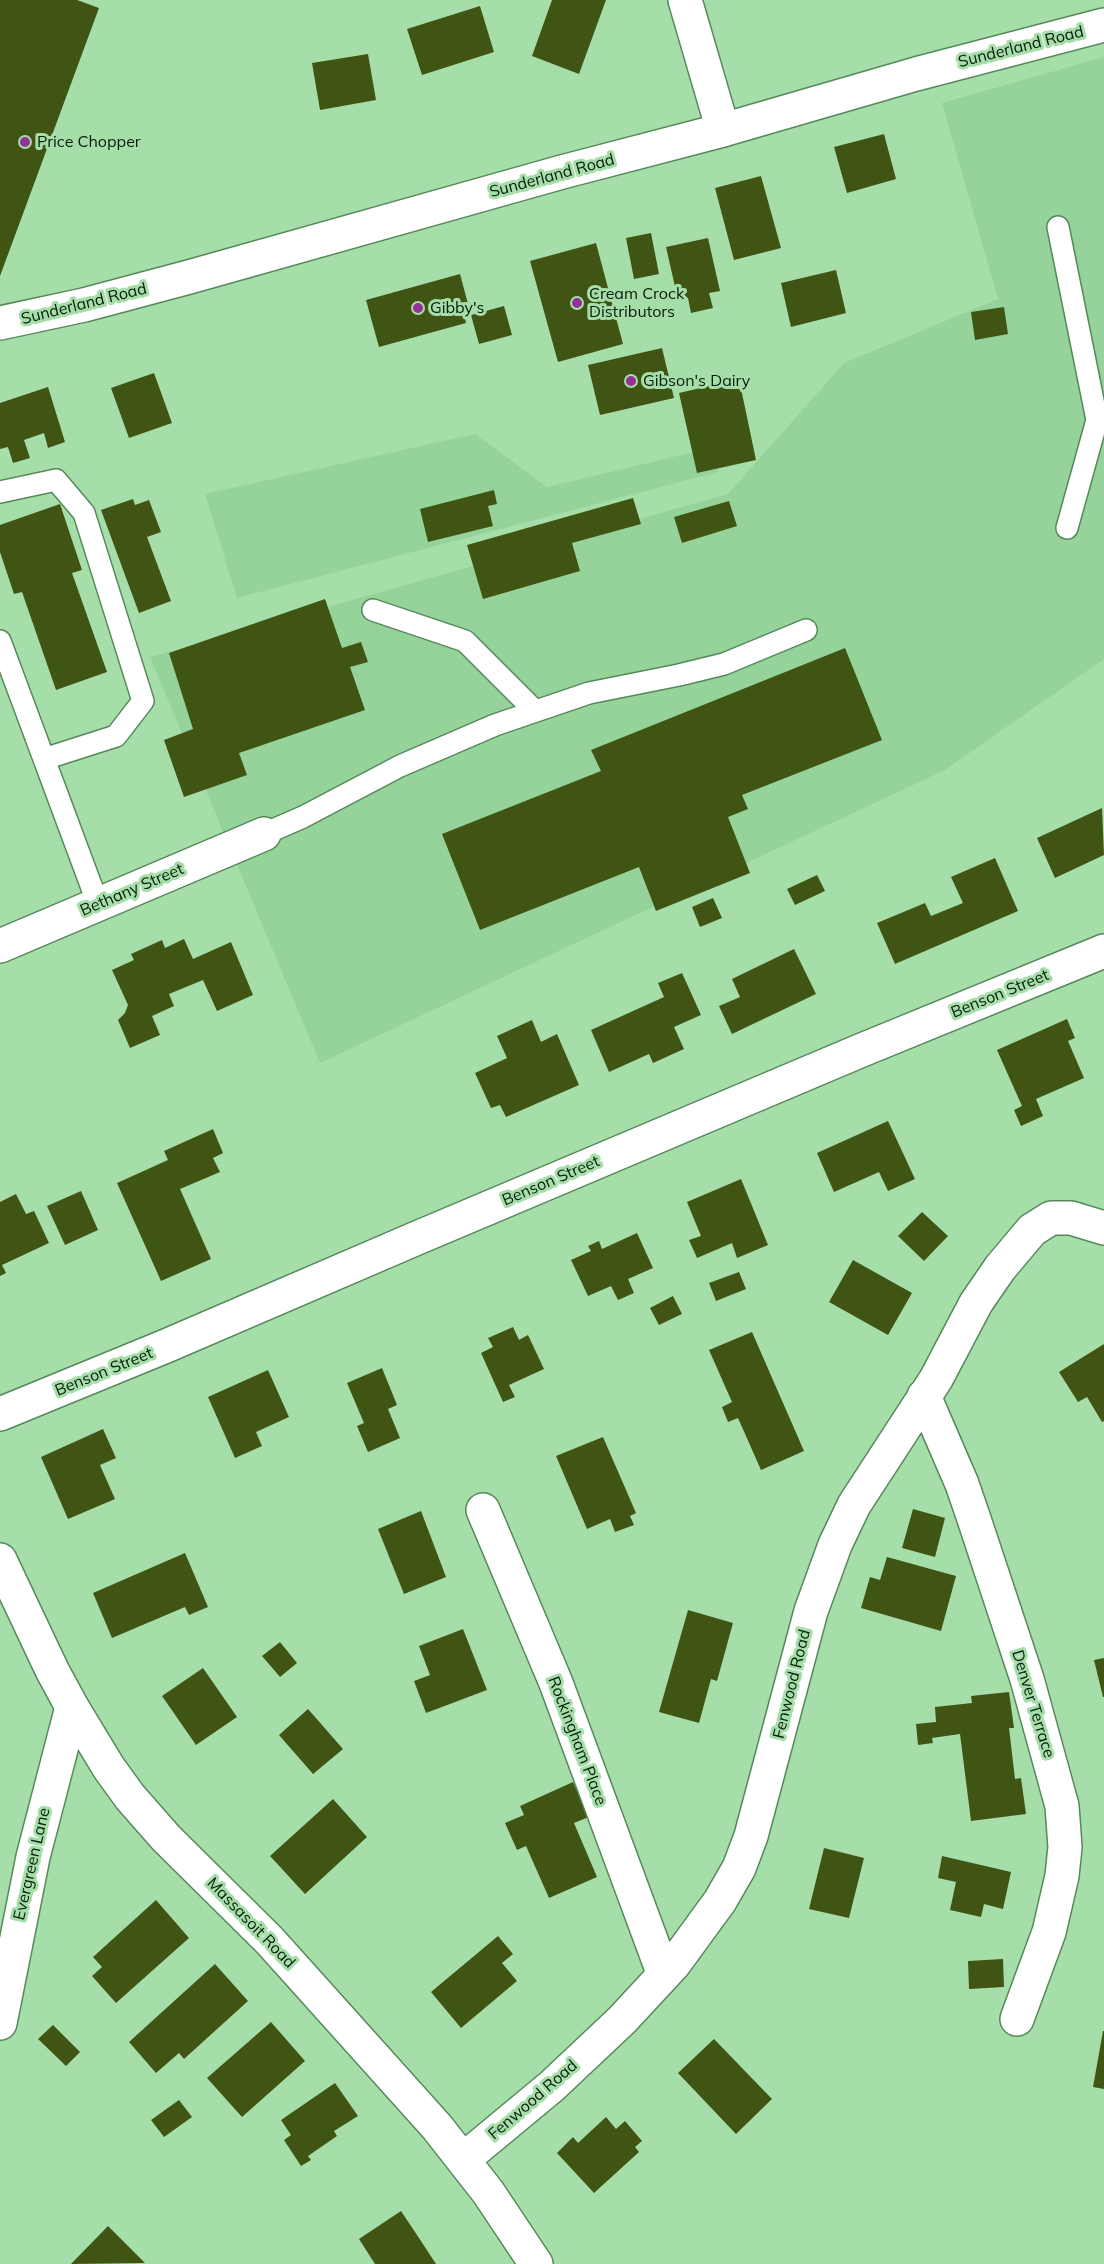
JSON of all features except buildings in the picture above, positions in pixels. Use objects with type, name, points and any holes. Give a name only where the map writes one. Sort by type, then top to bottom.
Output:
[{"type":"street","points":[[686,0],[723,130]]},
{"type":"street","name":"Sunderland Road","points":[[0,323],[136,291],[562,172],[723,130],[916,74],[1104,26]]},
{"type":"street","name":"Bethany Street","points":[[0,946],[264,834]]},
{"type":"street","name":"Benson Street","points":[[0,1414],[166,1346],[427,1233],[862,1050],[1104,951]]},
{"type":"street","name":"Fenwood Road","points":[[464,2159],[561,2078],[622,2020],[664,1975],[703,1925],[739,1868],[752,1836],[801,1645],[822,1577],[854,1505],[936,1378],[976,1303],[1000,1268],[1032,1230],[1051,1218],[1071,1218],[1104,1228]]},
{"type":"street","name":"Denver Terrace","points":[[924,1396],[962,1484],[974,1519],[1027,1679],[1062,1806],[1065,1847],[1060,1885],[1049,1932],[1017,2019]]},
{"type":"street","name":"Rockingham Place","points":[[483,1510],[556,1683],[664,1975]]},
{"type":"street","name":"Massasoit Road","points":[[0,1560],[72,1707],[109,1768],[130,1797],[166,1838],[270,1941],[432,2121],[464,2159],[536,2264]]},
{"type":"street","name":"Evergreen Lane","points":[[0,2023],[33,1857],[72,1707]]},
{"type":"lane","points":[[1058,227],[1097,420],[1066,528]]},
{"type":"lane","points":[[0,492],[56,480],[84,513],[143,701],[116,736],[44,759]]},
{"type":"lane","points":[[373,610],[465,641],[535,711]]},
{"type":"lane","points":[[264,834],[450,743],[535,711],[589,693],[724,664],[806,630]]},
{"type":"lane","points":[[0,641],[98,904]]},
{"type":"shaded area","points":[[1104,57],[1104,659],[945,770],[320,1063],[150,657],[728,494],[844,363],[998,299],[942,103]]},
{"type":"shaded area","points":[[475,434],[547,487],[715,447],[718,472],[237,598],[205,494]]},
{"type":"place","name":"Price Chopper","points":[[25,142]]},
{"type":"place","name":"Cream Crock Distributors","points":[[577,303]]},
{"type":"place","name":"Gibby's","points":[[418,308]]},
{"type":"place","name":"Gibson's Dairy","points":[[631,381]]}]
